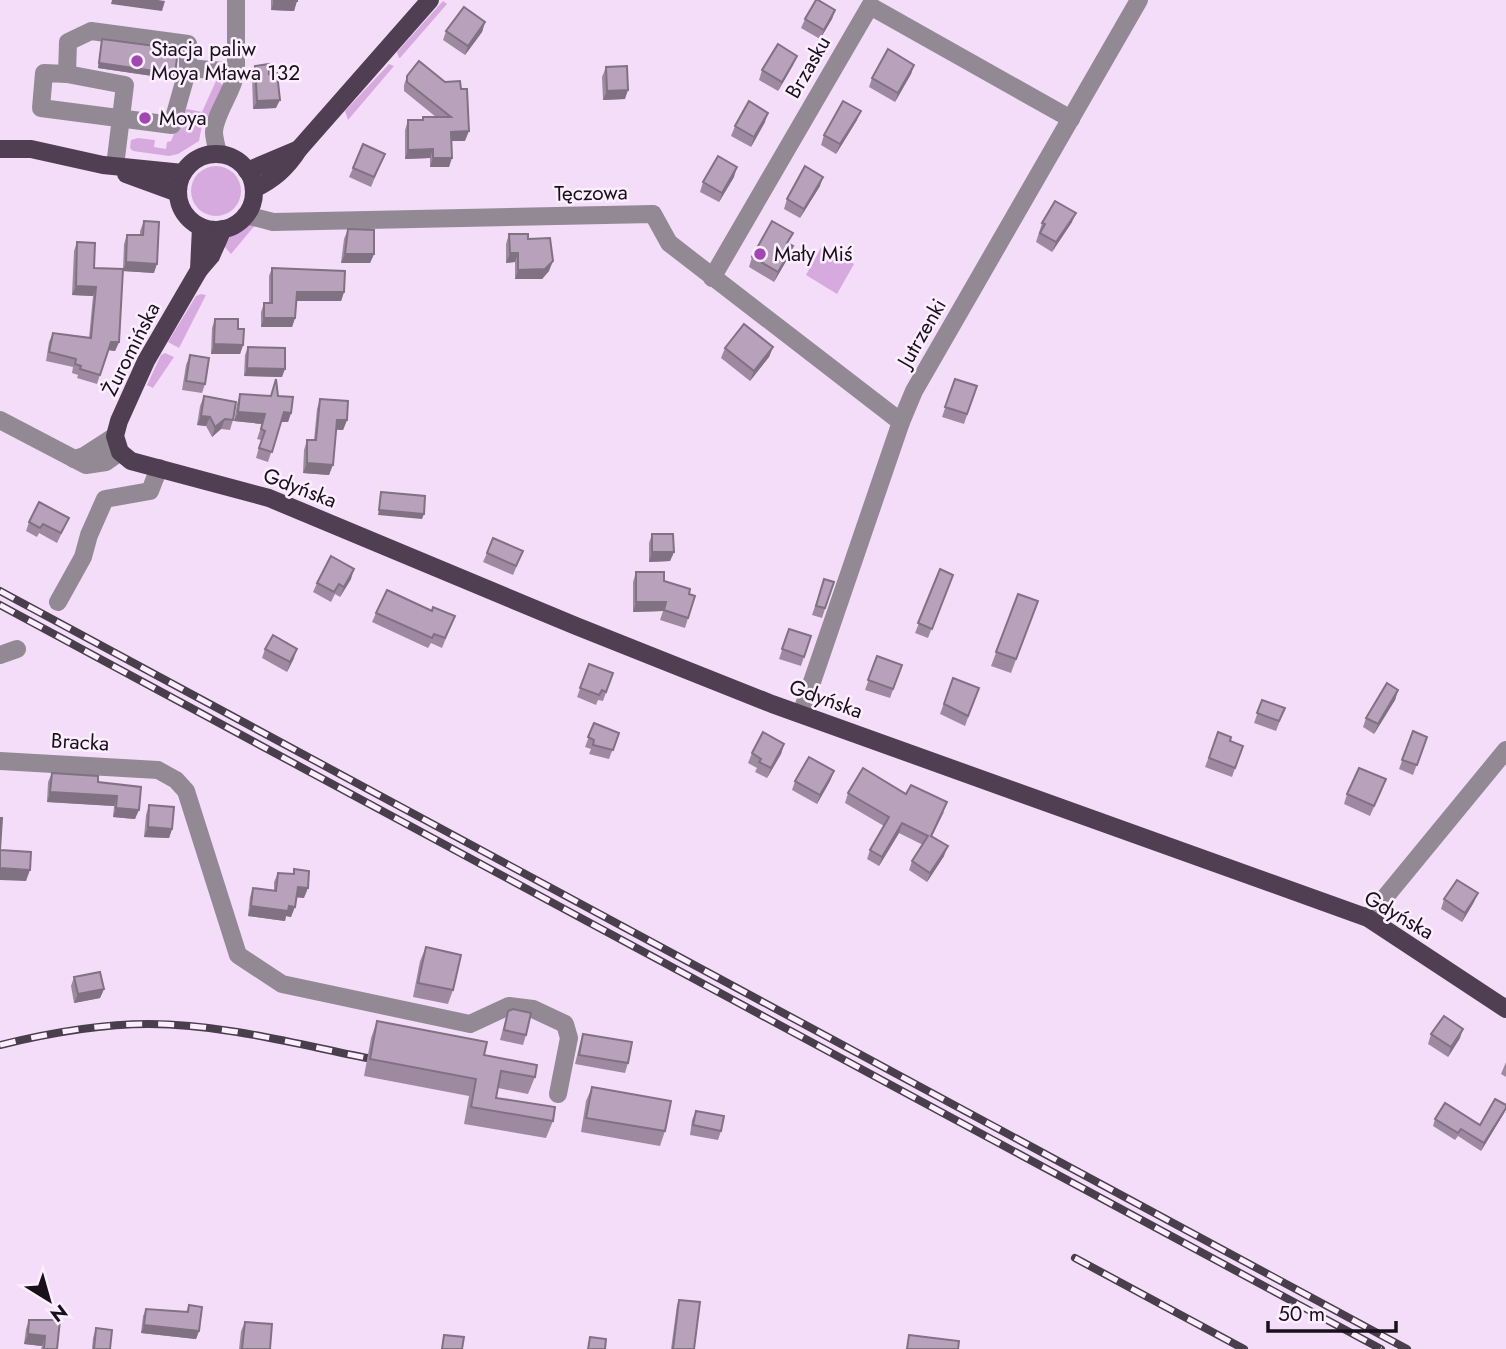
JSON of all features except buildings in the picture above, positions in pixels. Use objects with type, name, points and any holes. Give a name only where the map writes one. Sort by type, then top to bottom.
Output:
[{"type":"main road","points":[[254,189],[274,179],[290,163],[299,149],[430,0]]},
{"type":"main road","points":[[0,149],[31,149],[109,165],[183,173]]},
{"type":"main road","points":[[247,171],[299,149]]},
{"type":"main road","points":[[218,154],[234,159],[247,171],[254,189],[252,203],[246,215],[236,224],[212,230],[201,227],[184,213],[178,193],[183,173],[192,163],[204,156],[218,154]]},
{"type":"main road","points":[[109,165],[178,193]]},
{"type":"main road","name":"Żuromińska","points":[[199,270],[201,227]]},
{"type":"main road","name":"Żuromińska","points":[[118,444],[146,361],[199,270],[211,256],[223,229]]},
{"type":"main road","name":"Gdyńska","points":[[118,444],[131,461],[269,498],[576,625],[801,714],[1368,918],[1506,1009]]},
{"type":"street","points":[[218,154],[214,132],[236,72],[236,0]]},
{"type":"street","name":"Jutrzenki","points":[[801,714],[914,391],[1139,0]]},
{"type":"street","name":"Brzasku","points":[[712,278],[870,6],[1071,120]]},
{"type":"street","points":[[67,74],[68,42],[91,31],[188,44],[188,68],[172,125],[122,114],[41,108],[44,73],[67,74],[125,85],[122,114],[109,165]]},
{"type":"street","points":[[188,68],[236,72]]},
{"type":"street","name":"Tęczowa","points":[[246,215],[273,222],[653,214],[669,243],[901,422]]},
{"type":"street","points":[[0,421],[86,465],[106,462],[118,444]]},
{"type":"street","points":[[58,602],[83,557],[89,535],[105,499],[150,491],[159,468]]},
{"type":"street","points":[[0,655],[17,649]]},
{"type":"street","points":[[1368,918],[1506,750]]},
{"type":"street","name":"Bracka","points":[[0,761],[158,770],[176,780],[186,791],[238,956],[282,984],[470,1024],[509,1006],[533,1009],[565,1024],[569,1038],[558,1094]]},
{"type":"shaded area","points":[[443,1],[447,4],[399,58],[397,52]]},
{"type":"shaded area","points":[[389,64],[394,66],[348,120],[345,111]]},
{"type":"shaded area","points":[[216,81],[220,81],[223,88],[209,121],[203,120],[199,141],[178,154],[169,156],[133,151],[130,148],[131,140],[138,138],[155,140],[154,147],[166,149],[167,142],[171,141],[178,124],[185,126],[188,116],[182,113],[187,109],[202,112]]},
{"type":"shaded area","points":[[216,166],[233,174],[241,191],[233,208],[216,216],[199,208],[191,191],[199,174]]},
{"type":"shaded area","points":[[250,222],[256,224],[231,254],[224,246],[232,234]]},
{"type":"shaded area","points":[[822,246],[854,264],[837,294],[806,275]]},
{"type":"shaded area","points":[[206,295],[179,348],[168,342],[196,296]]},
{"type":"shaded area","points":[[165,353],[174,357],[153,388],[147,385],[161,355]]},
{"type":"railway","points":[[0,591],[1407,1349]]},
{"type":"railway","points":[[0,605],[1381,1349]]},
{"type":"railway","points":[[0,1045],[93,1027],[149,1024],[204,1027],[367,1058]]},
{"type":"railway","points":[[1075,1258],[1244,1349]]},
{"type":"place","name":"Stacja paliw Moya Mława 132","points":[[137,61]]},
{"type":"place","name":"Moya","points":[[145,118]]},
{"type":"place","name":"Mały Miś","points":[[760,254]]}]
